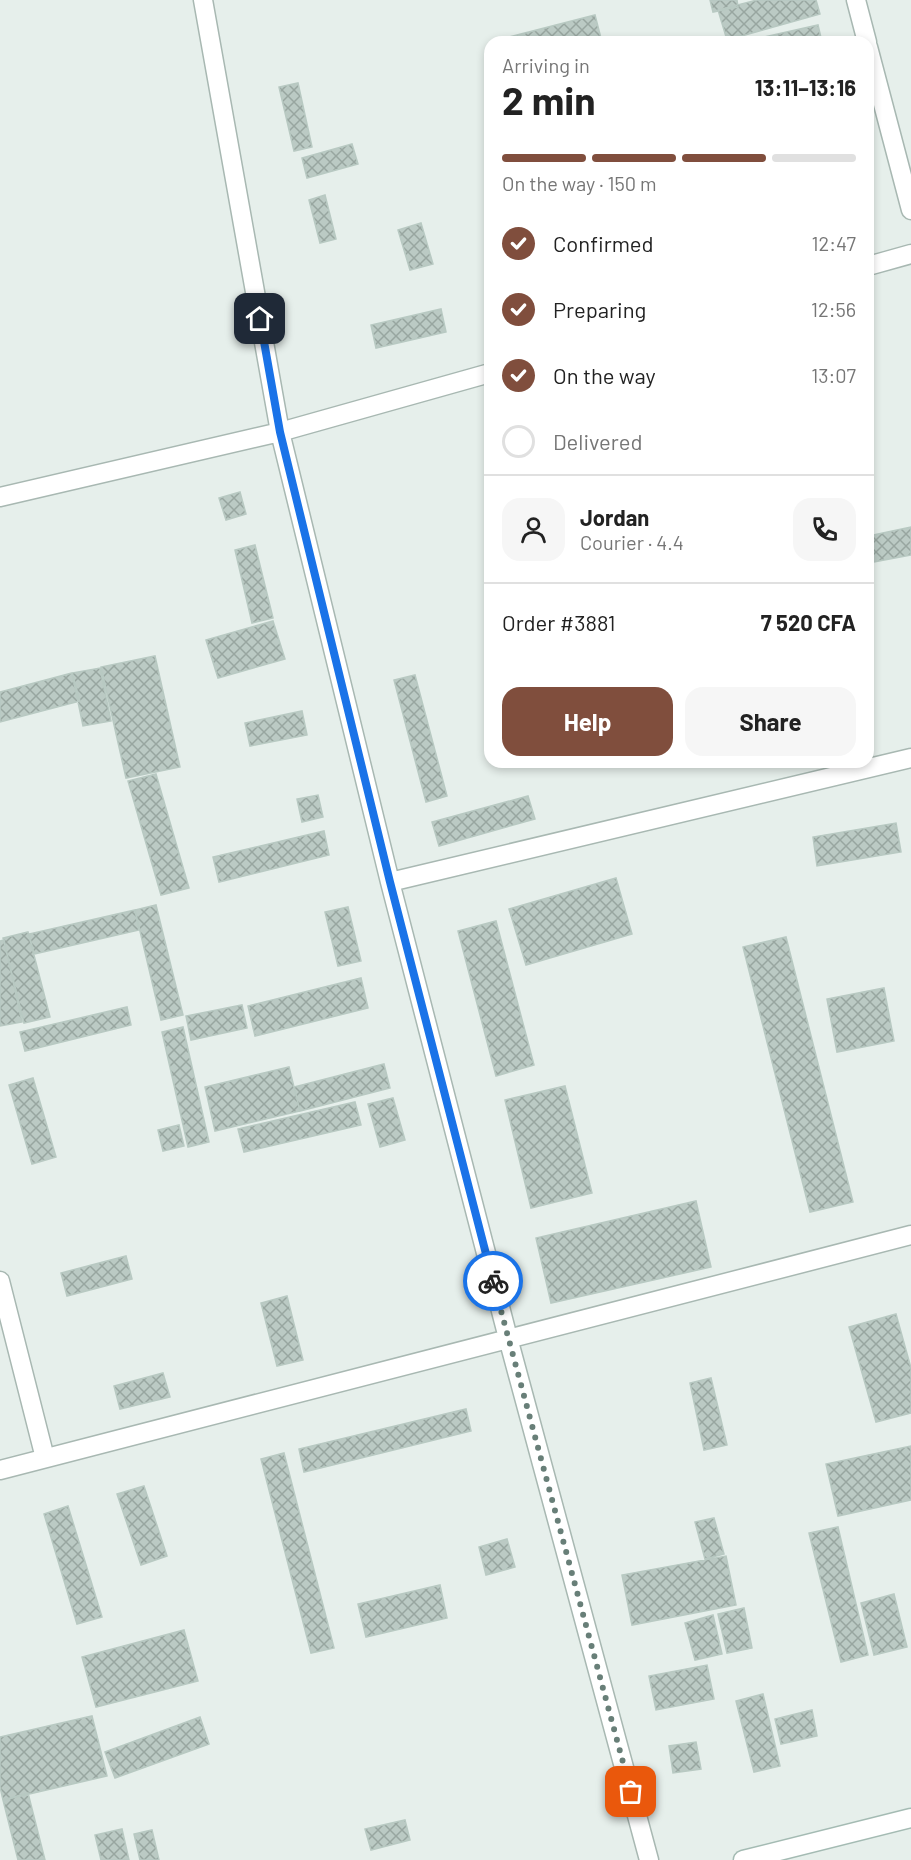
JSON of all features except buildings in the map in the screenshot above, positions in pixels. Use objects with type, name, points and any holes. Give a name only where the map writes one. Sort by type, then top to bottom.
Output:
[{"type":"street","points":[[203,0],[280,432],[390,882],[508,1338],[649,1860]]},
{"type":"street","points":[[856,0],[865,36]]},
{"type":"street","points":[[874,70],[911,210]]},
{"type":"street","points":[[874,264],[911,254]]},
{"type":"street","points":[[0,497],[280,432],[484,375]]},
{"type":"street","points":[[874,767],[911,758]]},
{"type":"street","points":[[390,882],[869,768]]},
{"type":"street","points":[[0,1470],[911,1235]]},
{"type":"street","points":[[0,1281],[45,1458]]},
{"type":"street","points":[[743,1860],[911,1818]]},
{"type":"way so far","points":[[493,1281],[631,1792]]},
{"type":"route","points":[[260,319],[280,432],[390,882],[493,1281]]}]
